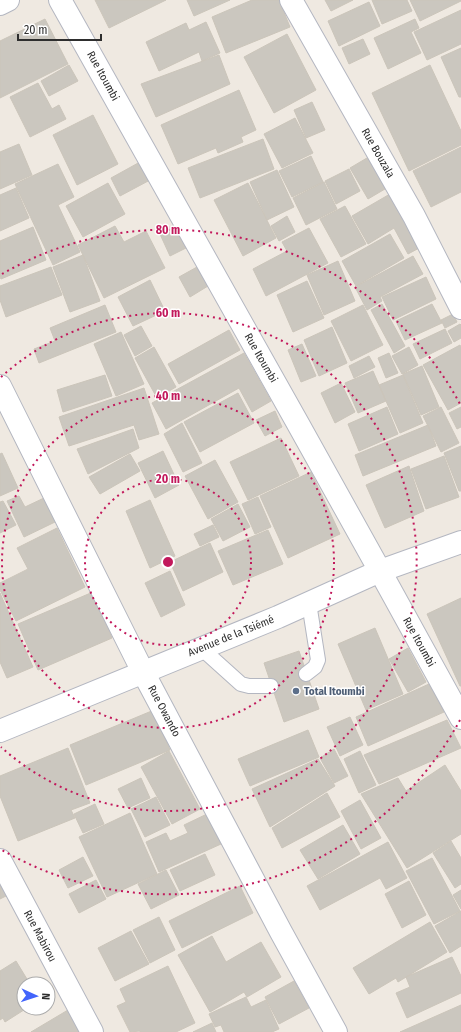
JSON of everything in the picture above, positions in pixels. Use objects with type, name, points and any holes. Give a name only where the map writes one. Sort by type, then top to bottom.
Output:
[{"type":"street","points":[[0,4],[8,0]]},
{"type":"street","name":"Rue Itoumbi","points":[[60,0],[298,422],[461,718]]},
{"type":"street","name":"Rue Bouzala","points":[[291,0],[414,216],[461,308]]},
{"type":"street","name":"Rue Owando","points":[[0,386],[143,672],[281,932],[336,1032]]},
{"type":"street","name":"Avenue de la Tsiémé","points":[[0,731],[278,617],[380,571],[461,542]]},
{"type":"street","name":"Rue Mabirou","points":[[0,860],[92,1032]]},
{"type":"lane","points":[[306,674],[315,667],[318,660],[309,603]]},
{"type":"lane","points":[[201,648],[241,684],[249,686],[271,686]]},
{"type":"building","points":[[95,0],[166,0],[109,28]]},
{"type":"building","points":[[187,0],[230,0],[194,16]]},
{"type":"building","points":[[252,0],[279,0],[290,27],[226,53],[212,17]]},
{"type":"building","points":[[325,0],[353,0],[331,11]]},
{"type":"building","points":[[372,0],[407,0],[412,11],[382,24]]},
{"type":"building","points":[[410,0],[461,0],[461,1],[420,21]]},
{"type":"building","points":[[369,2],[380,26],[339,46],[328,21]]},
{"type":"building","points":[[461,10],[461,44],[427,60],[414,32]]},
{"type":"building","points":[[45,19],[68,64],[0,98],[0,41]]},
{"type":"building","points":[[415,19],[419,28],[411,32],[421,53],[388,69],[374,38]]},
{"type":"building","points":[[206,22],[220,53],[202,61],[199,52],[159,71],[146,42],[186,23],[189,30]]},
{"type":"building","points":[[287,34],[316,90],[274,113],[244,57]]},
{"type":"building","points":[[363,39],[370,54],[349,64],[342,48]]},
{"type":"building","points":[[461,48],[461,97],[459,97],[441,57]]},
{"type":"building","points":[[219,55],[230,84],[156,117],[141,84]]},
{"type":"building","points":[[69,65],[78,81],[49,96],[41,81]]},
{"type":"building","points":[[430,65],[461,131],[461,145],[409,171],[372,93]]},
{"type":"building","points":[[38,83],[52,109],[59,105],[66,119],[30,137],[10,97]]},
{"type":"building","points":[[239,90],[256,130],[241,137],[243,142],[218,153],[216,148],[178,164],[161,125]]},
{"type":"building","points":[[312,102],[325,130],[306,138],[294,110]]},
{"type":"building","points":[[93,115],[118,164],[77,185],[53,135]]},
{"type":"building","points":[[295,118],[313,153],[282,168],[264,134]]},
{"type":"building","points":[[263,139],[274,169],[200,198],[188,168]]},
{"type":"building","points":[[19,144],[32,175],[0,189],[0,152]]},
{"type":"building","points":[[461,147],[461,192],[431,207],[413,171]]},
{"type":"building","points":[[372,155],[390,186],[368,199],[350,168]]},
{"type":"building","points":[[311,156],[323,182],[292,197],[279,171]]},
{"type":"building","points":[[140,162],[150,180],[120,196],[111,178]]},
{"type":"building","points":[[58,164],[74,197],[58,205],[80,252],[53,265],[15,184]]},
{"type":"building","points":[[349,169],[360,191],[336,204],[325,181]]},
{"type":"building","points":[[277,170],[294,207],[267,220],[250,182]]},
{"type":"building","points":[[324,182],[337,209],[306,225],[293,198]]},
{"type":"building","points":[[108,183],[125,214],[83,237],[66,206]]},
{"type":"building","points":[[248,183],[276,238],[243,256],[214,200]]},
{"type":"building","points":[[16,188],[29,218],[0,231],[0,195]]},
{"type":"building","points":[[390,194],[421,247],[408,254],[394,228],[368,244],[352,216]]},
{"type":"building","points":[[345,206],[366,244],[341,257],[320,219]]},
{"type":"building","points":[[287,216],[295,232],[279,241],[271,226]]},
{"type":"building","points":[[174,225],[186,248],[170,256],[159,232]]},
{"type":"building","points":[[115,226],[124,242],[146,231],[165,268],[104,298],[78,245]]},
{"type":"building","points":[[33,227],[46,260],[1,279],[0,241]]},
{"type":"building","points":[[309,228],[328,263],[266,296],[253,269],[287,251],[282,242]]},
{"type":"building","points":[[390,234],[404,258],[356,286],[342,261]]},
{"type":"building","points":[[83,255],[100,301],[70,312],[53,267]]},
{"type":"building","points":[[413,256],[423,274],[380,297],[382,301],[367,310],[355,287]]},
{"type":"building","points":[[338,261],[355,301],[324,315],[307,275]]},
{"type":"building","points":[[51,267],[62,295],[6,317],[0,300],[0,286]]},
{"type":"building","points":[[197,267],[208,286],[190,297],[179,277]]},
{"type":"building","points":[[426,277],[436,299],[393,320],[382,297]]},
{"type":"building","points":[[150,280],[165,311],[133,326],[118,297]]},
{"type":"building","points":[[307,281],[324,318],[293,332],[277,295]]},
{"type":"building","points":[[382,304],[405,346],[394,353],[371,310]]},
{"type":"building","points":[[432,304],[442,323],[405,340],[396,321]]},
{"type":"building","points":[[105,305],[116,332],[39,363],[34,349],[55,341],[50,328]]},
{"type":"building","points":[[363,305],[383,345],[351,361],[331,321]]},
{"type":"building","points":[[453,314],[457,322],[445,328],[441,320]]},
{"type":"building","points":[[460,324],[461,338],[454,342],[448,331]]},
{"type":"building","points":[[141,326],[152,346],[135,356],[124,335]]},
{"type":"building","points":[[332,327],[347,363],[319,376],[304,340]]},
{"type":"building","points":[[445,329],[452,343],[420,359],[413,344]]},
{"type":"building","points":[[229,330],[240,350],[179,384],[168,364]]},
{"type":"building","points":[[121,332],[144,384],[116,396],[94,344]]},
{"type":"building","points":[[302,344],[316,376],[301,382],[288,350]]},
{"type":"building","points":[[460,345],[461,403],[448,410],[423,365]]},
{"type":"building","points":[[154,347],[176,387],[157,398],[135,358]]},
{"type":"building","points":[[409,347],[418,365],[402,374],[392,356]]},
{"type":"building","points":[[244,353],[271,401],[252,412],[239,388],[166,429],[152,403]]},
{"type":"building","points":[[389,353],[398,373],[386,378],[378,358]]},
{"type":"building","points":[[369,356],[375,367],[354,378],[349,366]]},
{"type":"building","points":[[422,366],[439,407],[421,415],[403,374]]},
{"type":"building","points":[[373,371],[386,401],[358,413],[345,383]]},
{"type":"building","points":[[105,375],[112,396],[63,412],[57,390]]},
{"type":"building","points":[[403,375],[423,423],[400,433],[379,385]]},
{"type":"building","points":[[341,383],[355,412],[335,423],[321,393]]},
{"type":"building","points":[[144,388],[159,434],[139,440],[134,425],[69,446],[59,417]]},
{"type":"building","points":[[238,393],[254,423],[200,452],[184,422]]},
{"type":"building","points":[[387,407],[398,434],[359,451],[348,424]]},
{"type":"building","points":[[441,407],[459,443],[441,452],[423,416]]},
{"type":"building","points":[[461,407],[461,427],[457,429],[449,413]]},
{"type":"building","points":[[275,411],[282,427],[265,436],[256,420]]},
{"type":"building","points":[[182,423],[202,463],[183,472],[164,434]]},
{"type":"building","points":[[428,425],[436,446],[363,476],[355,455]]},
{"type":"building","points":[[133,429],[139,448],[88,474],[77,449]]},
{"type":"building","points":[[281,438],[299,476],[248,500],[230,462]]},
{"type":"building","points":[[461,446],[461,491],[459,491],[444,453]]},
{"type":"building","points":[[163,451],[179,485],[155,498],[138,463]]},
{"type":"building","points":[[2,453],[18,488],[0,496],[0,454]]},
{"type":"building","points":[[130,454],[140,471],[100,494],[89,477]]},
{"type":"building","points":[[444,456],[459,497],[426,509],[411,469]]},
{"type":"building","points":[[215,460],[238,502],[208,519],[185,476]]},
{"type":"building","points":[[409,466],[424,511],[385,528],[366,485]]},
{"type":"building","points":[[311,472],[340,534],[288,558],[260,496]]},
{"type":"building","points":[[19,496],[25,507],[44,498],[55,522],[24,537],[7,501]]},
{"type":"building","points":[[258,497],[271,527],[255,534],[242,504]]},
{"type":"building","points":[[150,500],[175,556],[150,568],[126,511]]},
{"type":"building","points":[[3,501],[16,525],[0,533],[0,502]]},
{"type":"building","points":[[238,504],[250,527],[223,541],[211,519]]},
{"type":"building","points":[[213,525],[219,537],[200,546],[194,534]]},
{"type":"building","points":[[57,528],[85,587],[16,621],[0,590],[0,583],[28,569],[17,548]]},
{"type":"building","points":[[268,530],[283,564],[233,585],[218,551]]},
{"type":"building","points":[[210,543],[223,572],[183,591],[170,562]]},
{"type":"building","points":[[170,571],[185,605],[161,617],[145,583]]},
{"type":"building","points":[[93,592],[112,638],[38,670],[18,624]]},
{"type":"building","points":[[0,593],[33,667],[7,678],[0,662]]},
{"type":"building","points":[[461,598],[461,686],[460,686],[427,614]]},
{"type":"building","points":[[375,628],[403,694],[366,710],[338,644]]},
{"type":"building","points":[[408,648],[426,682],[408,692],[389,659]]},
{"type":"building","points":[[299,651],[319,709],[284,722],[264,663]]},
{"type":"building","points":[[429,684],[444,712],[368,746],[356,717]]},
{"type":"building","points":[[154,710],[170,750],[86,785],[70,745]]},
{"type":"building","points":[[350,717],[363,745],[340,756],[327,727]]},
{"type":"building","points":[[447,720],[461,748],[379,784],[364,755]]},
{"type":"building","points":[[308,730],[319,757],[250,786],[238,759]]},
{"type":"building","points":[[68,748],[90,803],[71,810],[75,818],[18,841],[0,796],[0,776]]},
{"type":"building","points":[[334,749],[348,776],[334,783],[320,758]]},
{"type":"building","points":[[169,751],[200,809],[172,824],[141,767]]},
{"type":"building","points":[[360,751],[376,785],[359,793],[344,759]]},
{"type":"building","points":[[318,759],[335,786],[270,827],[252,789]]},
{"type":"building","points":[[445,765],[461,791],[461,834],[407,868],[361,794],[398,778],[406,791]]},
{"type":"building","points":[[141,778],[150,798],[128,808],[118,789]]},
{"type":"building","points":[[327,793],[340,817],[282,848],[272,828]]},
{"type":"building","points":[[156,797],[170,825],[145,837],[131,809]]},
{"type":"building","points":[[360,800],[381,838],[361,849],[341,811]]},
{"type":"building","points":[[95,804],[104,824],[83,833],[74,814]]},
{"type":"building","points":[[130,813],[157,874],[107,897],[79,837]]},
{"type":"building","points":[[207,814],[221,844],[159,872],[146,842],[166,833],[170,841],[188,833],[184,825]]},
{"type":"building","points":[[343,825],[360,854],[318,879],[300,850]]},
{"type":"building","points":[[451,841],[461,858],[461,884],[455,888],[433,853]]},
{"type":"building","points":[[388,842],[407,878],[386,889],[380,878],[320,910],[307,886]]},
{"type":"building","points":[[205,854],[215,875],[180,891],[170,870]]},
{"type":"building","points":[[83,857],[93,876],[68,888],[59,870]]},
{"type":"building","points":[[432,858],[460,911],[434,924],[406,871]]},
{"type":"building","points":[[166,870],[179,895],[151,909],[138,884]]},
{"type":"building","points":[[0,880],[8,895],[0,899]]},
{"type":"building","points":[[96,880],[106,899],[79,913],[69,894]]},
{"type":"building","points":[[409,881],[426,915],[402,928],[385,894]]},
{"type":"building","points":[[240,886],[253,913],[182,948],[169,921]]},
{"type":"building","points":[[461,890],[461,909],[453,895]]},
{"type":"building","points":[[461,911],[461,946],[450,953],[435,926]]},
{"type":"building","points":[[159,917],[175,950],[150,963],[133,930]]},
{"type":"building","points":[[430,922],[447,952],[398,982],[396,978],[369,994],[353,968]]},
{"type":"building","points":[[131,931],[149,964],[115,981],[98,948]]},
{"type":"building","points":[[212,936],[226,962],[261,942],[281,977],[247,997],[244,992],[210,1012],[178,955]]},
{"type":"building","points":[[452,957],[461,976],[461,993],[407,1018],[396,993],[410,987],[406,977]]},
{"type":"building","points":[[16,961],[25,976],[16,976],[16,1015],[5,1022],[3,1018],[0,1020],[0,971]]},
{"type":"building","points":[[168,966],[195,1023],[176,1032],[130,1032],[117,1006],[126,1002],[120,989]]},
{"type":"building","points":[[294,981],[309,1008],[279,1024],[265,997]]},
{"type":"building","points":[[246,997],[251,1007],[266,1000],[279,1029],[272,1032],[224,1032],[221,1025],[215,1027],[209,1014]]},
{"type":"building","points":[[461,1005],[461,1032],[400,1032]]},
{"type":"building","points":[[73,1007],[87,1032],[31,1032]]},
{"type":"building","points":[[212,1023],[216,1032],[193,1032]]},
{"type":"place","name":"Total Itoumbi","points":[[296,691]]}]
